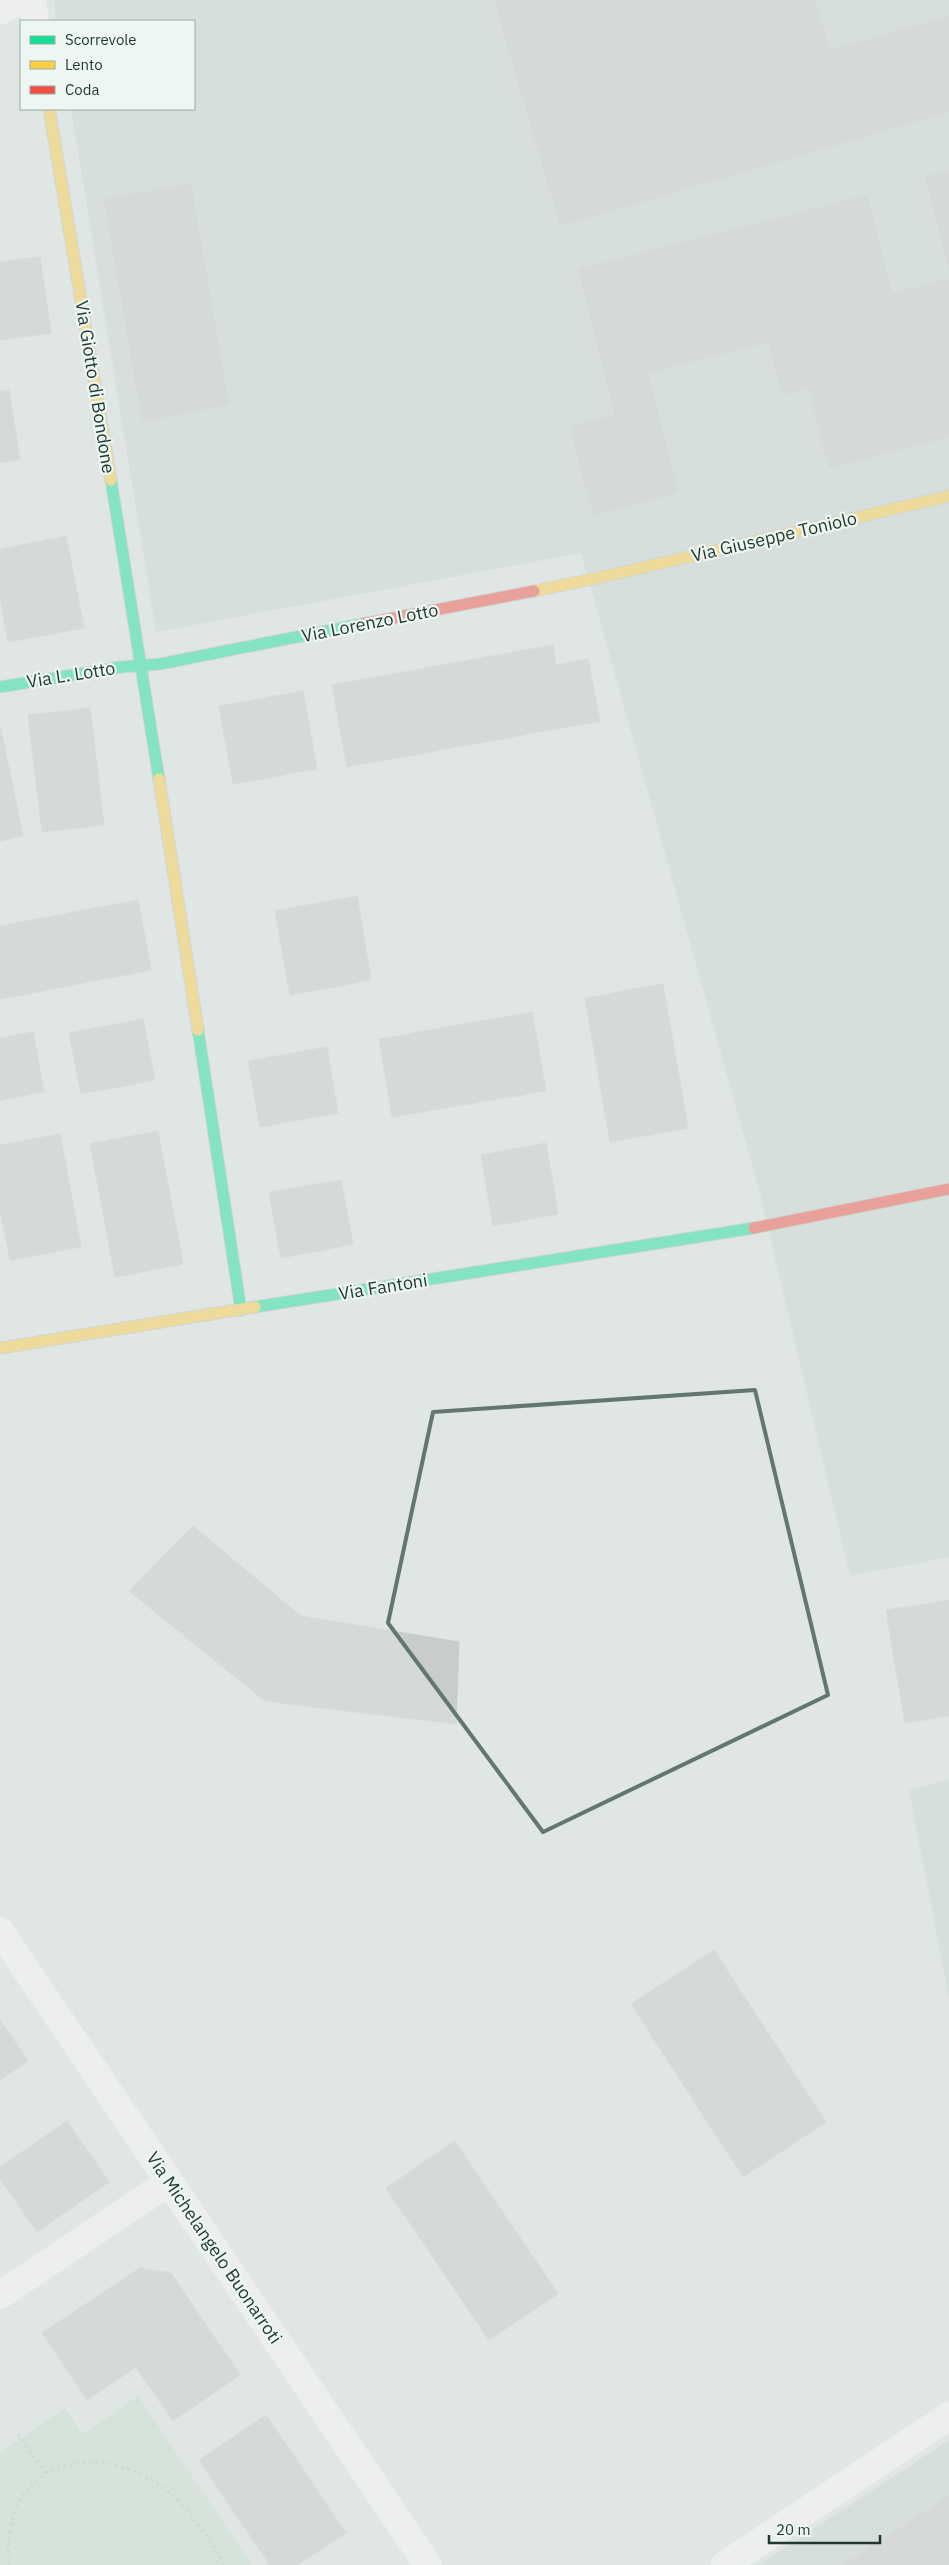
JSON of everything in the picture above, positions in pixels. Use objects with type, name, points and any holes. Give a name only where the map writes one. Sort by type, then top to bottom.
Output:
[{"type":"street","points":[[0,10],[20,0]]},
{"type":"street","points":[[32,0],[35,20]]},
{"type":"street","name":"Via Giotto di Bondone","points":[[49,110],[142,666],[241,1310]]},
{"type":"street","name":"Via Giuseppe Toniolo","points":[[598,578],[949,496]]},
{"type":"street","name":"Via Lorenzo Lotto","points":[[142,666],[598,578]]},
{"type":"street","name":"Via L. Lotto","points":[[0,687],[121,667],[142,666]]},
{"type":"street","name":"Via Fantoni","points":[[0,1348],[767,1226],[949,1190]]},
{"type":"street","name":"Via Michelangelo Buonarroti","points":[[0,1931],[428,2565]]},
{"type":"street","points":[[0,2295],[170,2182]]},
{"type":"street","points":[[725,2565],[949,2416]]},
{"type":"path","points":[[18,2434],[45,2473]]},
{"type":"path","points":[[9,2565],[8,2542],[11,2518],[24,2493],[45,2473],[66,2465],[88,2461],[111,2464],[146,2478],[170,2495],[206,2535],[224,2565]]},
{"type":"highlighted area","points":[[755,1390],[828,1695],[543,1832],[388,1623],[433,1412]]},
{"type":"shaded area","points":[[54,0],[949,0],[949,1557],[850,1576],[759,1190],[581,553],[156,632],[71,110],[195,110],[195,20],[56,20]]},
{"type":"shaded area","points":[[949,1779],[949,1999],[909,1790]]},
{"type":"shaded area","points":[[949,2440],[949,2565],[759,2565]]},
{"type":"green space","points":[[138,2396],[252,2565],[0,2565],[0,2452],[65,2408],[82,2434]]},
{"type":"building","points":[[494,0],[815,0],[830,50],[949,16],[949,112],[560,226]]},
{"type":"building","points":[[949,170],[949,269],[925,176]]},
{"type":"building","points":[[191,184],[229,405],[142,421],[104,199]]},
{"type":"building","points":[[867,195],[892,293],[949,279],[949,437],[829,468],[809,388],[782,395],[768,342],[648,373],[679,493],[593,515],[570,426],[615,415],[578,269]]},
{"type":"building","points":[[40,257],[51,333],[0,340],[0,262]]},
{"type":"building","points":[[9,390],[20,460],[0,463],[0,391]]},
{"type":"building","points":[[66,536],[84,628],[8,642],[0,597],[0,549]]},
{"type":"building","points":[[553,645],[556,665],[588,659],[600,721],[347,767],[332,685]]},
{"type":"building","points":[[303,691],[317,769],[233,784],[219,706]]},
{"type":"building","points":[[90,708],[104,825],[42,832],[28,715]]},
{"type":"building","points":[[0,725],[23,836],[0,841]]},
{"type":"building","points":[[357,896],[371,980],[290,995],[275,911]]},
{"type":"building","points":[[138,900],[151,970],[0,999],[0,926]]},
{"type":"building","points":[[663,984],[688,1128],[610,1142],[585,998]]},
{"type":"building","points":[[532,1012],[546,1091],[392,1117],[379,1039]]},
{"type":"building","points":[[143,1019],[155,1080],[81,1094],[69,1033]]},
{"type":"building","points":[[33,1032],[44,1092],[0,1100],[0,1038]]},
{"type":"building","points":[[327,1047],[338,1113],[260,1127],[248,1061]]},
{"type":"building","points":[[158,1131],[183,1264],[115,1277],[90,1144]]},
{"type":"building","points":[[60,1134],[81,1247],[10,1260],[0,1209],[0,1145]]},
{"type":"building","points":[[546,1143],[558,1214],[493,1226],[481,1155]]},
{"type":"building","points":[[341,1180],[353,1244],[281,1258],[269,1192]]},
{"type":"building","points":[[193,1526],[301,1616],[459,1642],[456,1724],[265,1701],[129,1591]]},
{"type":"building","points":[[949,1600],[949,1716],[905,1723],[886,1610]]},
{"type":"building","points":[[714,1950],[826,2122],[743,2177],[631,2004]]},
{"type":"building","points":[[0,2020],[28,2061],[0,2080]]},
{"type":"building","points":[[67,2121],[109,2182],[37,2232],[0,2179],[0,2167]]},
{"type":"building","points":[[455,2141],[558,2294],[489,2340],[386,2188]]},
{"type":"building","points":[[140,2268],[171,2273],[240,2375],[173,2421],[136,2367],[87,2400],[42,2333]]},
{"type":"building","points":[[266,2415],[346,2533],[297,2565],[270,2565],[199,2460]]},
{"type":"building","points":[[949,2495],[949,2565],[843,2565]]},
{"type":"traffic: fast","points":[[111,480],[159,779]]},
{"type":"traffic: fast","points":[[0,687],[121,667],[160,664],[362,624]]},
{"type":"traffic: fast","points":[[198,1030],[241,1310]]},
{"type":"traffic: fast","points":[[255,1307],[754,1228]]},
{"type":"traffic: slow","points":[[49,110],[111,480]]},
{"type":"traffic: slow","points":[[534,591],[598,578],[949,496]]},
{"type":"traffic: slow","points":[[159,779],[198,1030]]},
{"type":"traffic: slow","points":[[0,1348],[255,1307]]},
{"type":"traffic: jam","points":[[362,624],[534,591]]},
{"type":"traffic: jam","points":[[754,1228],[949,1189]]}]
